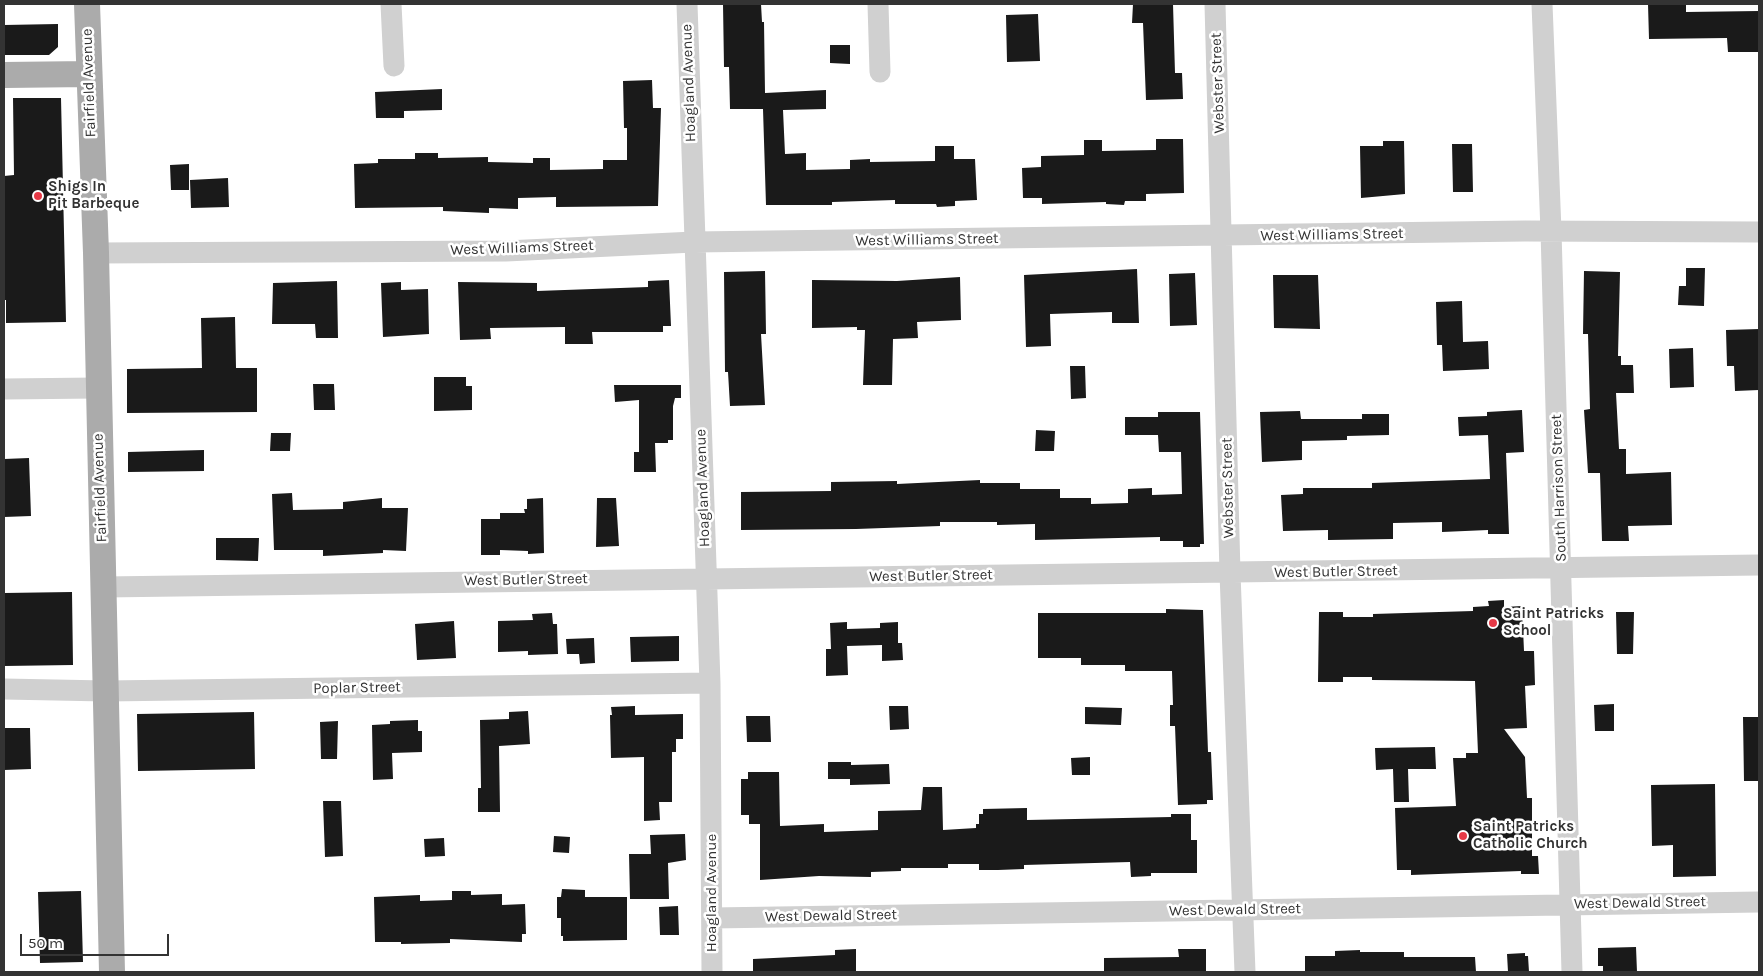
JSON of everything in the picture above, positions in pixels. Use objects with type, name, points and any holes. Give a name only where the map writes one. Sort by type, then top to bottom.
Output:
[{"type":"main road","name":"Fairfield Avenue","points":[[87,4],[88,74],[96,253],[97,388],[104,587],[112,972]]},
{"type":"main road","points":[[4,74],[88,74]]},
{"type":"street","points":[[392,4],[394,66]]},
{"type":"street","name":"Hoagland Avenue","points":[[687,4],[710,682],[712,972]]},
{"type":"street","points":[[878,4],[880,72]]},
{"type":"street","name":"Webster Street","points":[[1215,4],[1230,573],[1245,972]]},
{"type":"street","name":"South Harrison Street","points":[[1542,4],[1551,231],[1572,972]]},
{"type":"street","name":"West Williams Street","points":[[96,253],[506,251],[694,242],[1222,237],[1551,231],[1759,232]]},
{"type":"street","points":[[4,389],[97,388]]},
{"type":"street","name":"West Butler Street","points":[[104,587],[1759,565]]},
{"type":"street","name":"Poplar Street","points":[[4,689],[106,692],[710,682]]},
{"type":"street","name":"West Dewald Street","points":[[712,918],[1759,902]]},
{"type":"building","points":[[723,4],[761,4],[762,22],[764,22],[765,93],[826,90],[826,109],[783,110],[785,154],[806,153],[806,170],[850,169],[850,160],[870,159],[870,162],[935,161],[935,146],[954,146],[954,159],[975,159],[977,200],[955,201],[955,206],[937,207],[936,204],[895,204],[895,200],[832,202],[832,205],[766,205],[763,109],[730,109],[729,67],[724,67]]},
{"type":"building","points":[[1133,4],[1173,4],[1175,73],[1182,73],[1183,99],[1146,100],[1143,23],[1132,23]]},
{"type":"building","points":[[1648,4],[1686,4],[1686,12],[1759,11],[1759,52],[1728,52],[1727,38],[1649,39]]},
{"type":"building","points":[[1038,14],[1040,61],[1007,62],[1006,15]]},
{"type":"building","points":[[58,24],[58,47],[49,55],[4,55],[4,25]]},
{"type":"building","points":[[830,45],[850,45],[850,64],[830,63]]},
{"type":"building","points":[[652,80],[653,108],[661,108],[658,206],[556,207],[556,197],[518,198],[518,209],[489,208],[489,213],[443,211],[443,207],[355,208],[354,164],[378,163],[378,159],[415,159],[415,153],[438,153],[438,158],[488,157],[488,162],[533,163],[533,158],[550,158],[550,170],[603,169],[603,160],[627,160],[627,128],[624,128],[623,81]]},
{"type":"building","points":[[442,89],[442,110],[404,111],[404,118],[376,118],[375,92]]},
{"type":"building","points":[[13,98],[61,98],[66,322],[6,323],[6,300],[4,300],[4,176],[14,175]]},
{"type":"building","points":[[1156,139],[1183,139],[1184,193],[1146,194],[1146,201],[1125,201],[1124,205],[1106,204],[1106,202],[1042,204],[1042,198],[1023,198],[1022,168],[1041,167],[1041,156],[1084,155],[1084,140],[1102,140],[1102,151],[1156,150]]},
{"type":"building","points":[[1383,141],[1404,141],[1405,194],[1361,198],[1360,146],[1383,146]]},
{"type":"building","points":[[1452,144],[1472,144],[1473,192],[1453,192]]},
{"type":"building","points":[[189,164],[189,190],[171,190],[170,165]]},
{"type":"building","points":[[228,178],[229,207],[191,208],[190,180]]},
{"type":"building","points":[[1686,268],[1705,268],[1704,306],[1678,305],[1679,286],[1686,286]]},
{"type":"building","points":[[1137,269],[1139,323],[1112,323],[1112,312],[1050,314],[1051,346],[1026,347],[1024,275]]},
{"type":"building","points":[[765,271],[766,334],[761,334],[765,405],[730,406],[728,372],[725,372],[724,272]]},
{"type":"building","points":[[1584,271],[1620,272],[1618,356],[1621,356],[1621,365],[1633,365],[1634,393],[1616,393],[1619,449],[1626,449],[1626,474],[1671,472],[1672,525],[1628,526],[1629,541],[1602,541],[1600,473],[1588,473],[1584,410],[1590,409],[1588,334],[1583,334]]},
{"type":"building","points":[[1195,273],[1197,325],[1170,326],[1169,274]]},
{"type":"building","points":[[1273,275],[1318,275],[1320,329],[1274,328]]},
{"type":"building","points":[[960,277],[961,320],[917,322],[918,338],[893,339],[892,385],[863,385],[865,330],[857,330],[857,327],[812,328],[812,280],[897,281]]},
{"type":"building","points":[[669,280],[671,326],[663,326],[663,332],[592,332],[593,344],[565,344],[565,327],[490,328],[491,339],[460,340],[458,282],[537,283],[537,291],[648,287],[648,281]]},
{"type":"building","points":[[337,281],[338,338],[316,338],[315,324],[272,324],[273,283]]},
{"type":"building","points":[[401,282],[401,290],[428,289],[429,334],[383,337],[381,283]]},
{"type":"building","points":[[1462,301],[1463,342],[1488,341],[1489,369],[1443,371],[1442,345],[1437,345],[1436,302]]},
{"type":"building","points":[[235,317],[236,368],[257,368],[257,412],[127,413],[127,369],[202,368],[201,318]]},
{"type":"building","points":[[1759,329],[1759,390],[1735,391],[1734,366],[1727,366],[1726,330]]},
{"type":"building","points":[[1693,348],[1694,387],[1670,388],[1669,349]]},
{"type":"building","points":[[1070,366],[1085,366],[1086,398],[1071,399]]},
{"type":"building","points":[[434,377],[466,377],[466,386],[472,386],[472,410],[434,411]]},
{"type":"building","points":[[313,384],[334,384],[335,410],[314,410]]},
{"type":"building","points":[[614,385],[681,385],[681,398],[675,398],[673,406],[673,440],[668,440],[668,443],[655,443],[656,472],[634,472],[634,452],[639,452],[639,400],[615,402]]},
{"type":"building","points":[[1522,410],[1524,452],[1506,453],[1509,534],[1488,534],[1488,530],[1442,532],[1442,522],[1393,523],[1393,539],[1328,540],[1328,530],[1283,531],[1281,495],[1303,494],[1303,488],[1372,488],[1372,483],[1490,479],[1488,435],[1459,436],[1458,417],[1487,416],[1487,412]]},
{"type":"building","points":[[1300,411],[1301,419],[1362,419],[1362,414],[1389,414],[1389,435],[1347,436],[1347,440],[1302,441],[1302,460],[1262,462],[1260,412]]},
{"type":"building","points":[[1158,412],[1200,412],[1204,544],[1200,544],[1200,547],[1183,547],[1183,541],[1160,541],[1160,537],[1035,540],[1035,524],[997,525],[997,522],[940,522],[940,526],[856,529],[741,530],[741,492],[831,491],[831,482],[897,481],[897,484],[980,480],[980,483],[1020,483],[1020,489],[1060,489],[1060,498],[1091,498],[1091,504],[1128,503],[1128,489],[1152,488],[1152,495],[1182,494],[1181,452],[1159,452],[1158,435],[1125,435],[1125,417],[1158,417]]},
{"type":"building","points":[[1036,430],[1055,431],[1054,451],[1035,451]]},
{"type":"building","points":[[271,433],[291,433],[290,451],[270,451]]},
{"type":"building","points":[[204,450],[204,471],[128,472],[128,452]]},
{"type":"building","points":[[29,458],[31,516],[4,517],[4,459]]},
{"type":"building","points":[[292,493],[293,510],[343,509],[343,502],[382,498],[382,508],[408,508],[406,551],[383,550],[383,553],[323,556],[323,550],[274,550],[272,494]]},
{"type":"building","points":[[543,498],[544,553],[528,554],[528,551],[500,550],[500,555],[481,555],[481,519],[500,519],[500,513],[525,513],[524,509],[527,509],[527,499]]},
{"type":"building","points":[[597,498],[616,498],[619,546],[596,547]]},
{"type":"building","points":[[216,538],[259,538],[258,561],[216,560]]},
{"type":"building","points":[[72,592],[73,665],[4,666],[4,593]]},
{"type":"building","points":[[1504,600],[1504,607],[1522,606],[1524,651],[1534,651],[1535,685],[1525,686],[1527,728],[1504,729],[1525,757],[1527,798],[1532,798],[1532,856],[1538,856],[1539,874],[1521,874],[1521,871],[1411,875],[1411,870],[1397,870],[1395,808],[1456,806],[1453,758],[1466,758],[1466,753],[1478,753],[1475,681],[1372,680],[1372,677],[1343,677],[1343,682],[1318,682],[1319,612],[1343,612],[1343,617],[1373,617],[1373,614],[1473,611],[1473,607],[1489,606],[1488,601]]},
{"type":"building","points":[[1166,609],[1203,610],[1208,752],[1211,752],[1213,800],[1207,800],[1207,804],[1178,805],[1175,726],[1170,726],[1170,705],[1173,705],[1172,671],[1125,671],[1125,665],[1081,665],[1081,658],[1038,658],[1038,613],[1166,613]]},
{"type":"building","points":[[1616,612],[1634,612],[1633,654],[1617,654]]},
{"type":"building","points":[[552,613],[553,624],[557,624],[558,654],[528,655],[528,651],[498,652],[498,621],[533,620],[532,614]]},
{"type":"building","points":[[454,621],[456,658],[417,660],[415,624]]},
{"type":"building","points":[[847,622],[847,629],[880,628],[880,623],[898,622],[898,643],[902,643],[903,660],[882,661],[882,645],[847,646],[848,675],[826,676],[826,649],[831,649],[830,623]]},
{"type":"building","points":[[679,636],[679,661],[631,662],[630,637]]},
{"type":"building","points":[[594,638],[595,663],[580,664],[579,654],[567,654],[566,639]]},
{"type":"building","points":[[1614,704],[1614,731],[1595,731],[1594,705]]},
{"type":"building","points":[[635,706],[635,715],[683,714],[683,739],[676,739],[676,752],[672,752],[672,802],[659,802],[660,820],[644,821],[644,757],[611,758],[611,707]]},
{"type":"building","points":[[889,706],[908,706],[909,729],[890,730]]},
{"type":"building","points":[[1085,707],[1122,708],[1121,725],[1085,724]]},
{"type":"building","points":[[528,711],[530,744],[499,746],[500,812],[478,812],[478,788],[481,788],[480,720],[509,719],[509,712]]},
{"type":"building","points":[[254,712],[255,769],[138,771],[137,714]]},
{"type":"building","points":[[746,716],[770,716],[771,742],[747,742]]},
{"type":"building","points":[[1743,717],[1759,717],[1759,781],[1744,781]]},
{"type":"building","points":[[418,720],[418,731],[422,731],[422,752],[392,753],[393,779],[373,780],[372,725],[390,724],[390,721]]},
{"type":"building","points":[[338,721],[337,759],[321,759],[320,722]]},
{"type":"building","points":[[4,728],[30,728],[31,769],[4,770]]},
{"type":"building","points":[[1435,747],[1436,769],[1408,769],[1409,802],[1394,802],[1393,769],[1376,770],[1375,748]]},
{"type":"building","points":[[1090,757],[1090,775],[1072,775],[1071,758]]},
{"type":"building","points":[[828,762],[851,762],[851,765],[889,764],[890,784],[850,785],[850,779],[828,779]]},
{"type":"building","points":[[748,772],[779,772],[780,826],[824,824],[824,832],[878,830],[878,811],[921,810],[923,787],[942,787],[943,830],[976,828],[976,824],[979,824],[979,814],[983,814],[983,809],[1027,808],[1027,820],[1171,817],[1171,814],[1191,814],[1191,840],[1197,840],[1197,873],[1151,873],[1151,876],[1131,877],[1130,862],[1024,865],[1024,869],[998,870],[979,870],[979,864],[948,864],[948,868],[901,868],[901,871],[871,872],[871,877],[819,876],[760,880],[760,824],[749,824],[749,815],[741,815],[741,779],[748,779]]},
{"type":"building","points":[[1715,784],[1716,876],[1673,877],[1673,845],[1652,846],[1651,785]]},
{"type":"building","points":[[323,801],[341,801],[343,856],[325,857]]},
{"type":"building","points":[[685,834],[686,860],[668,863],[669,899],[630,899],[629,854],[651,854],[650,835]]},
{"type":"building","points":[[554,836],[570,837],[569,853],[553,852]]},
{"type":"building","points":[[444,838],[445,856],[425,857],[424,839]]},
{"type":"building","points":[[562,889],[585,890],[585,897],[627,897],[627,940],[563,941],[563,936],[561,936],[561,918],[557,918],[557,897],[561,897]]},
{"type":"building","points":[[81,891],[83,962],[40,963],[38,892]]},
{"type":"building","points":[[452,891],[471,891],[471,895],[502,894],[502,905],[525,904],[526,934],[522,934],[522,942],[450,939],[450,943],[401,944],[401,942],[375,942],[374,897],[420,895],[420,901],[452,900]]},
{"type":"building","points":[[678,906],[679,935],[660,935],[659,907]]},
{"type":"building","points":[[1636,947],[1637,972],[1603,972],[1603,966],[1598,966],[1598,948]]},
{"type":"building","points":[[856,949],[856,972],[753,972],[753,959],[835,955],[835,950]]},
{"type":"building","points":[[1178,949],[1206,949],[1206,972],[1104,972],[1104,958],[1179,957]]},
{"type":"building","points":[[1360,950],[1360,952],[1404,952],[1404,957],[1475,957],[1476,972],[1305,972],[1305,956],[1335,956],[1335,951]]},
{"type":"building","points":[[1525,953],[1525,956],[1528,956],[1529,972],[1508,972],[1507,954]]},
{"type":"place","name":"Shigs In Pit Barbeque","points":[[38,196]]},
{"type":"place","name":"Saint Patricks School","points":[[1493,623]]},
{"type":"place","name":"Saint Patricks Catholic Church","points":[[1463,836]]}]
